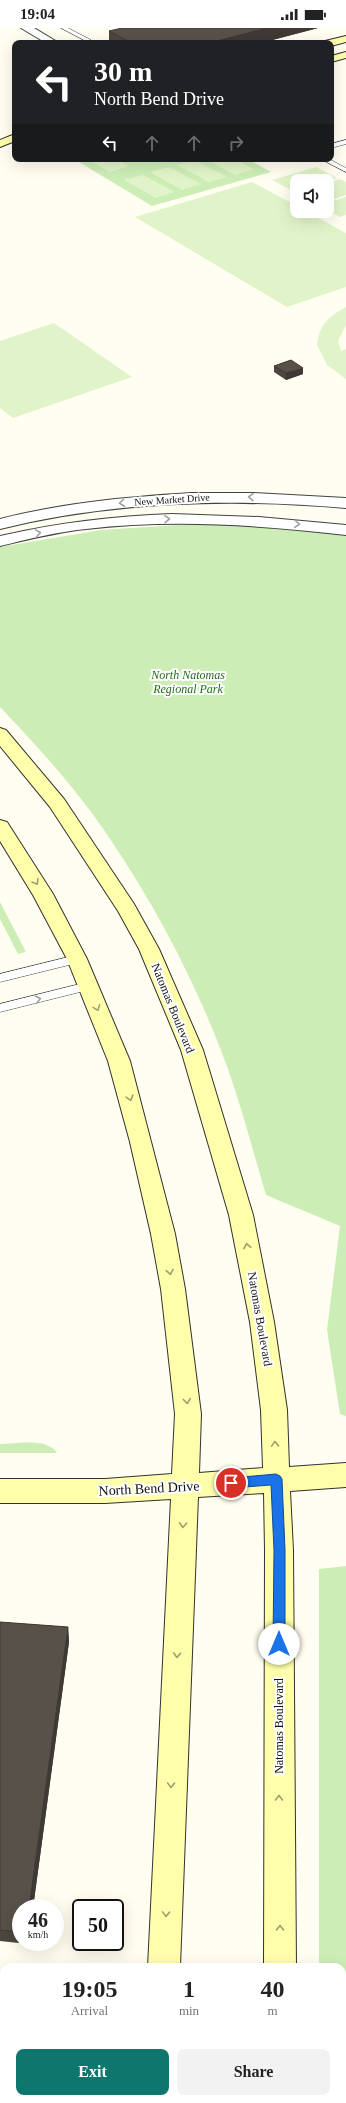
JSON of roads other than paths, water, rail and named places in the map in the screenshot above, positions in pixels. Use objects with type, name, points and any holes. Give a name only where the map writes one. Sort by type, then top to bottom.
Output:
[{"type":"main road","points":[[334,42],[346,39]]},
{"type":"main road","points":[[334,58],[346,55]]},
{"type":"main road","points":[[0,144],[12,130]]},
{"type":"main road","points":[[0,148],[12,145]]},
{"type":"main road","name":"Natomas Boulevard","points":[[0,734],[58,803],[127,909],[164,983],[192,1050],[241,1215],[262,1322],[274,1410],[279,1550],[280,1963]]},
{"type":"main road","points":[[0,826],[43,894],[77,959],[119,1061],[131,1101],[163,1234],[173,1289],[188,1414],[164,1963]]},
{"type":"main road","name":"North Bend Drive","points":[[0,1491],[105,1491],[346,1475]]},
{"type":"street","points":[[26,28],[48,40]]},
{"type":"street","name":"New Market Drive","points":[[0,524],[61,510],[152,500],[213,496],[271,497],[346,504]]},
{"type":"street","name":"New Market Drive","points":[[0,541],[77,526],[138,520],[255,520],[346,530]]},
{"type":"lane","points":[[64,28],[88,40]]},
{"type":"lane","points":[[334,145],[346,142]]},
{"type":"lane","points":[[330,162],[346,170]]},
{"type":"lane","points":[[0,978],[77,959]]},
{"type":"lane","points":[[0,1008],[88,986]]},
{"type":"park label","name":"North Natomas Regional Park","points":[[188,682]]}]
